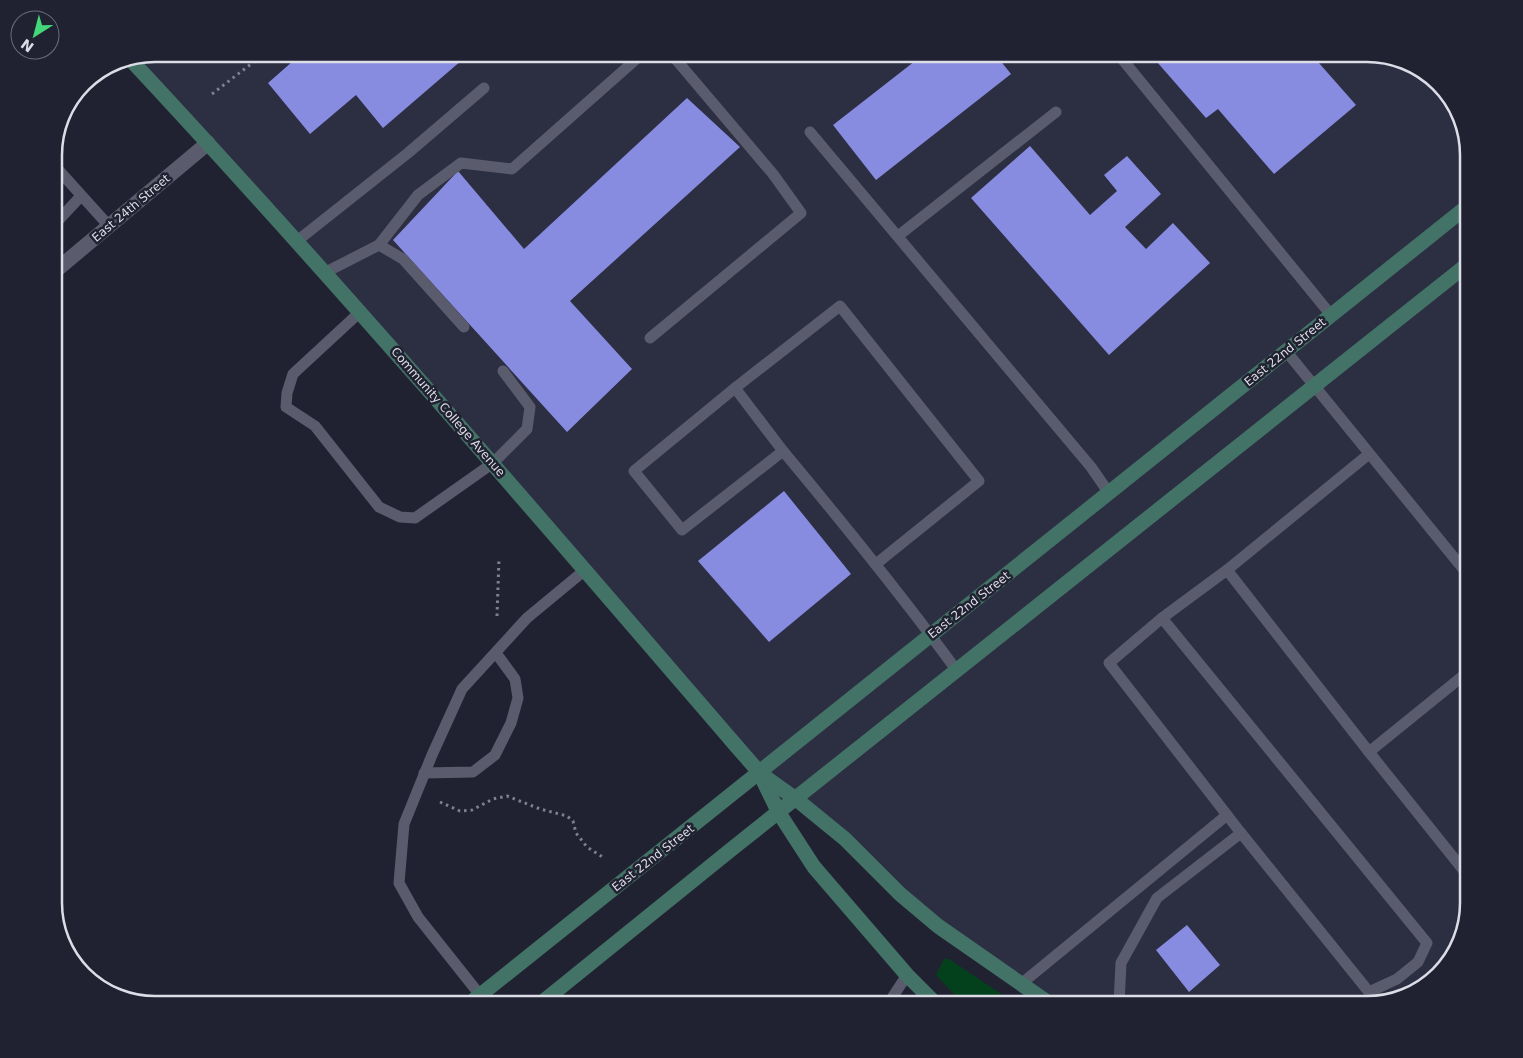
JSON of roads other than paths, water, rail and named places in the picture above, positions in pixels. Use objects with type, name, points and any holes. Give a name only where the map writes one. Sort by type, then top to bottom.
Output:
[{"type":"street","name":"Community College Avenue","points":[[135,65],[326,272],[759,772]]},
{"type":"street","name":"East 24th Street","points":[[63,264],[208,143]]},
{"type":"street","name":"East 22nd Street","points":[[486,996],[759,772],[1460,212]]},
{"type":"street","points":[[550,996],[1460,270]]},
{"type":"street","points":[[759,772],[845,839],[900,894],[938,926],[1038,996]]},
{"type":"street","points":[[759,772],[779,813],[814,868],[907,975],[928,996]]},
{"type":"lane","points":[[326,272],[379,245],[418,195],[461,163],[512,169],[633,62]]},
{"type":"lane","points":[[650,338],[801,213],[773,174],[677,62]]},
{"type":"lane","points":[[1125,62],[1331,315]]},
{"type":"lane","points":[[297,241],[408,153],[484,88]]},
{"type":"lane","points":[[898,236],[1056,112]]},
{"type":"lane","points":[[810,132],[1091,467],[1109,493]]},
{"type":"lane","points":[[63,175],[109,226]]},
{"type":"lane","points":[[63,215],[81,196]]},
{"type":"lane","points":[[379,245],[403,259],[464,327]]},
{"type":"lane","points":[[784,451],[682,530],[634,471],[735,388],[840,306],[979,482],[876,564]]},
{"type":"lane","points":[[360,312],[294,374],[287,393],[286,407],[315,426],[379,507],[400,517],[415,518],[493,463],[527,429],[530,407],[503,370]]},
{"type":"lane","points":[[1286,351],[1342,417],[1369,454],[1460,565]]},
{"type":"lane","points":[[735,388],[876,564],[957,670]]},
{"type":"lane","points":[[1162,618],[1427,943],[1418,962],[1396,979],[1369,992],[1241,834],[1109,663],[1162,618],[1227,570],[1369,454]]},
{"type":"lane","points":[[476,996],[418,917],[399,883],[404,824],[424,773],[462,689],[527,618],[585,570]]},
{"type":"lane","points":[[1227,570],[1460,866]]},
{"type":"lane","points":[[424,773],[473,772],[495,756],[511,723],[518,698],[514,679],[496,652]]},
{"type":"lane","points":[[1369,752],[1460,678]]},
{"type":"lane","points":[[1021,984],[1227,815]]},
{"type":"lane","points":[[1119,996],[1121,963],[1157,898],[1241,834]]},
{"type":"lane","points":[[893,996],[907,975]]}]
